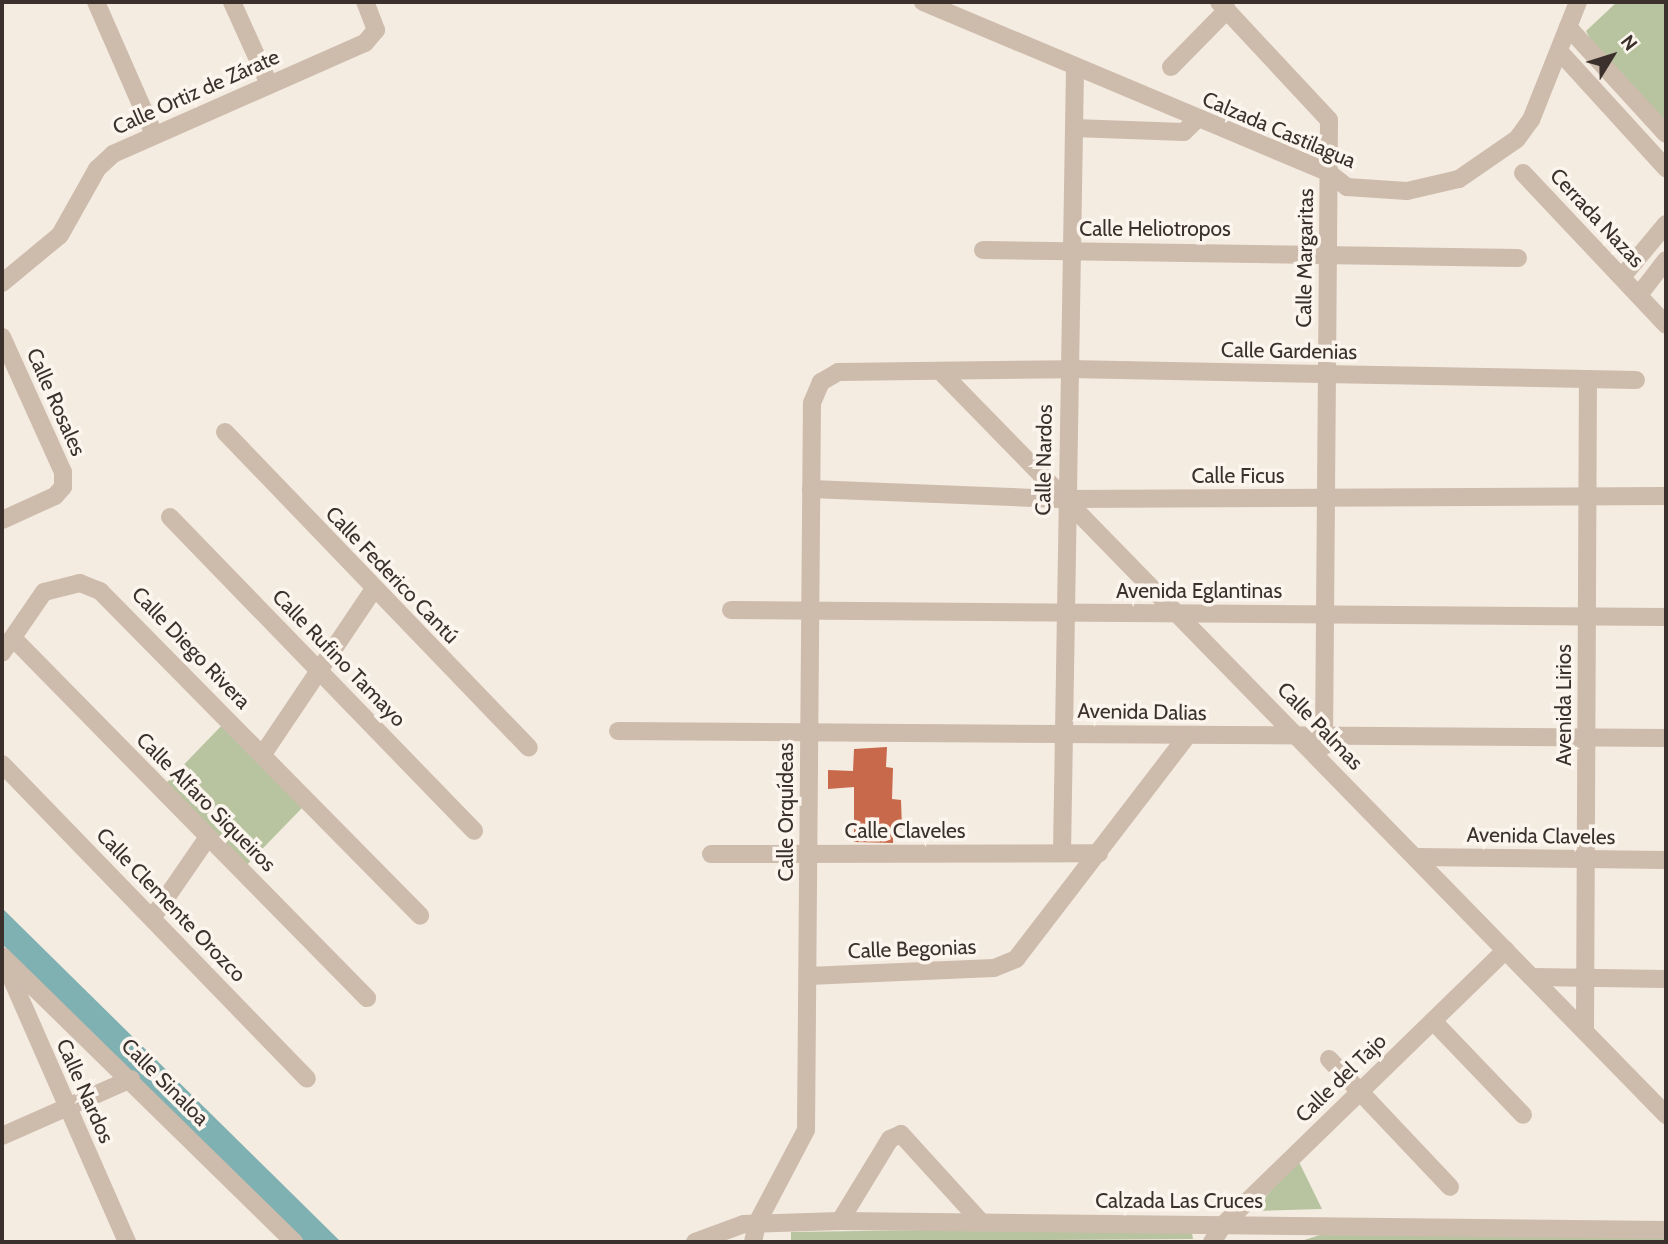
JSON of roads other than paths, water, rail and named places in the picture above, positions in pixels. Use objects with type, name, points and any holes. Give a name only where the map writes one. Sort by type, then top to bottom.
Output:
[{"type":"street","points":[[96,2],[153,132]]},
{"type":"street","points":[[232,2],[269,84]]},
{"type":"street","name":"Calle Ortiz de Zárate","points":[[2,283],[60,235],[97,169],[153,132],[365,43],[376,32],[365,2]]},
{"type":"street","name":"Calzada Castilagua","points":[[923,2],[1329,173],[1347,187],[1407,191],[1478,170],[1531,120],[1578,2]]},
{"type":"street","points":[[1171,67],[1223,6]]},
{"type":"street","name":"Calle Margaritas","points":[[1223,6],[1324,112],[1330,130],[1326,253],[1324,763]]},
{"type":"street","points":[[1568,27],[1666,134]]},
{"type":"street","points":[[1559,51],[1666,168]]},
{"type":"street","name":"Calle Nardos","points":[[1062,853],[1065,499],[1075,68]]},
{"type":"street","points":[[1074,128],[1184,132],[1197,119]]},
{"type":"street","name":"Cerrada Nazas","points":[[1523,173],[1666,324]]},
{"type":"street","points":[[1622,277],[1666,224]]},
{"type":"street","name":"Calle Heliotropos","points":[[983,250],[1326,253],[1518,258]]},
{"type":"street","points":[[1639,295],[1666,260]]},
{"type":"street","name":"Calle Rosales","points":[[2,337],[63,472],[63,487],[55,496],[2,520]]},
{"type":"street","name":"Calle Gardenias","points":[[829,374],[1069,369],[1636,380]]},
{"type":"street","name":"Calle Palmas","points":[[940,371],[1585,1031],[1659,1100],[1666,1115]]},
{"type":"street","name":"Calle Orquídeas","points":[[753,1242],[757,1223],[806,1130],[812,403],[829,374]]},
{"type":"street","name":"Avenida Lirios","points":[[1585,1031],[1588,379]]},
{"type":"street","name":"Calle Federico Cantú","points":[[225,432],[373,590],[528,748]]},
{"type":"street","name":"Calle Ficus","points":[[811,489],[1065,499],[1666,496]]},
{"type":"street","name":"Calle Rufino Tamayo","points":[[170,517],[474,831]]},
{"type":"street","name":"Calle Diego Rivera","points":[[13,638],[44,592],[80,583],[113,600],[420,916]]},
{"type":"street","points":[[263,754],[373,590]]},
{"type":"street","name":"Avenida Eglantinas","points":[[731,610],[1666,617]]},
{"type":"street","points":[[2,653],[13,638]]},
{"type":"street","name":"Calle Alfaro Siqueiros","points":[[13,638],[367,998]]},
{"type":"street","name":"Avenida Dalias","points":[[618,731],[1666,738]]},
{"type":"street","points":[[1099,852],[1188,735]]},
{"type":"street","name":"Calle Clemente Orozco","points":[[2,764],[307,1079]]},
{"type":"street","points":[[153,917],[208,837]]},
{"type":"street","name":"Calle Claveles","points":[[711,854],[1099,852]]},
{"type":"street","name":"Calle Begonias","points":[[808,975],[994,968],[1016,959],[1099,852]]},
{"type":"street","name":"Avenida Claveles","points":[[1416,857],[1666,860]]},
{"type":"street","name":"Calle del Tajo","points":[[1212,1242],[1224,1224],[1506,950]]},
{"type":"street","name":"Calle Nardos","points":[[2,956],[127,1242]]},
{"type":"street","name":"Calle Sinaloa","points":[[2,956],[131,1079],[294,1242]]},
{"type":"street","points":[[1532,977],[1666,979]]},
{"type":"street","points":[[1433,1021],[1523,1115]]},
{"type":"street","points":[[1329,1059],[1450,1187]]},
{"type":"street","points":[[2,1136],[131,1079]]},
{"type":"street","points":[[841,1221],[890,1139],[901,1134],[981,1222]]},
{"type":"street","name":"Calzada Las Cruces","points":[[695,1242],[757,1223],[841,1221],[1666,1230]]},
{"type":"water","points":[[2,908],[341,1242],[305,1242],[2,944]]}]
